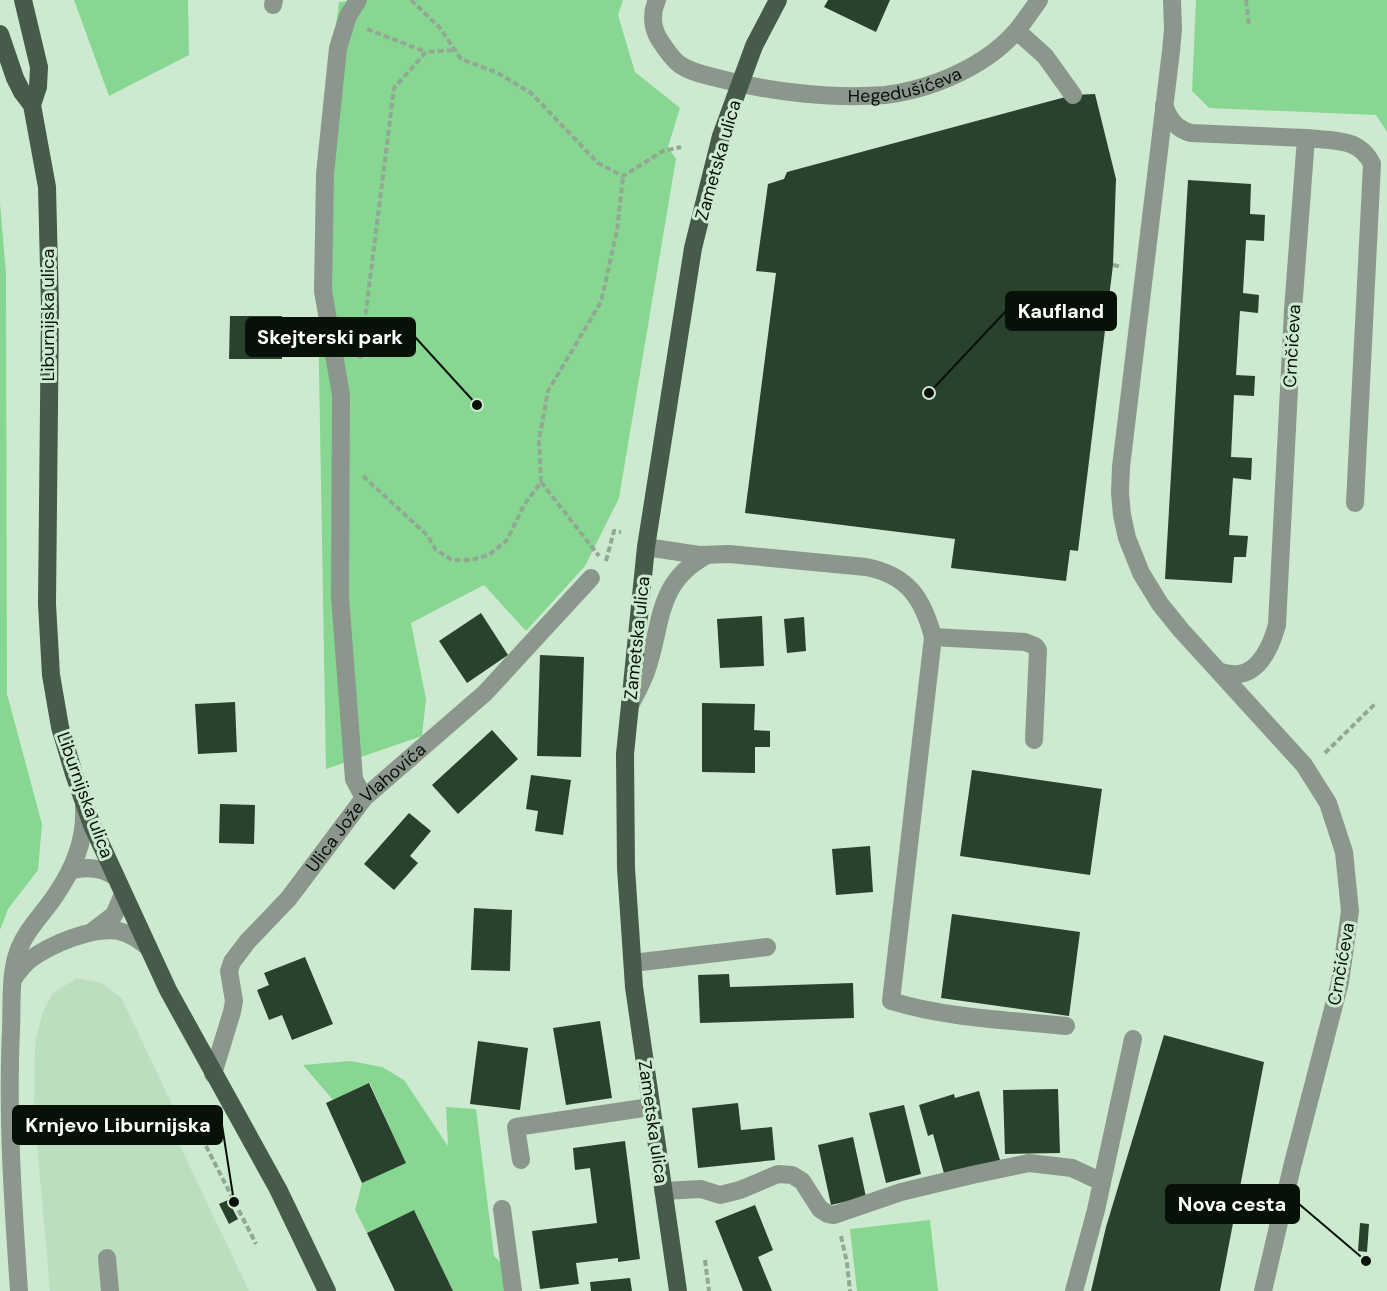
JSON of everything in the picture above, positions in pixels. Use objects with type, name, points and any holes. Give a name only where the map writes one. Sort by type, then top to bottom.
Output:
[{"type":"main road","name":"Liburnijska ulica","points":[[22,0],[39,67],[38,87],[32,105]]},
{"type":"main road","name":"Zametska ulica","points":[[678,1291],[650,1107],[633,963],[626,868],[625,754],[646,547],[693,248],[721,136],[754,46],[778,0]]},
{"type":"main road","name":"Liburnijska ulica","points":[[0,34],[15,78],[32,105],[47,187],[50,308],[47,604],[51,675],[60,728],[84,802],[119,886],[168,990],[278,1189],[327,1291]]},
{"type":"street","points":[[358,0],[347,19],[338,48],[325,174],[323,291],[341,395],[340,597],[354,779],[364,798]]},
{"type":"street","name":"Hegedušićeva","points":[[657,0],[653,10],[655,32],[665,49],[679,64],[696,73],[740,84],[810,94],[887,94],[935,83],[958,74],[991,53],[1017,31],[1039,0]]},
{"type":"street","name":"Crnčićeva","points":[[1172,0],[1173,29],[1121,467],[1121,504],[1127,538],[1141,573],[1160,604],[1304,765],[1328,803],[1344,852],[1350,911],[1340,982],[1292,1167],[1263,1291]]},
{"type":"street","points":[[1017,31],[1045,56],[1074,95]]},
{"type":"street","points":[[1164,105],[1170,120],[1176,126],[1191,133],[1306,138],[1352,143],[1368,156],[1372,164],[1355,503]]},
{"type":"street","name":"Crnčićeva","points":[[1220,672],[1237,674],[1250,671],[1263,657],[1277,625],[1293,310],[1306,138]]},
{"type":"street","points":[[646,547],[707,555],[729,554],[820,562],[884,571],[903,581],[917,597],[928,618],[933,637],[891,1001],[944,1012],[1066,1026]]},
{"type":"street","points":[[630,705],[648,666],[659,618],[669,591],[679,576],[707,555]]},
{"type":"street","name":"Ulica Jože Vlahovića","points":[[213,1074],[234,1001],[229,970],[232,962],[247,942],[289,898],[364,798],[485,693],[591,578]]},
{"type":"street","points":[[933,637],[1025,642],[1035,646],[1038,650],[1034,740]]},
{"type":"street","points":[[19,1291],[12,1187],[10,1070],[13,979],[16,958],[22,941],[70,871],[83,833],[84,802]]},
{"type":"street","points":[[13,979],[26,963],[37,955],[86,934],[114,915],[119,886],[107,872],[92,867],[70,871]]},
{"type":"street","points":[[86,934],[107,930],[119,931],[136,937],[148,947]]},
{"type":"street","points":[[633,963],[767,947]]},
{"type":"street","points":[[1074,1291],[1102,1182],[1133,1039]]},
{"type":"street","points":[[520,1160],[516,1127],[650,1107]]},
{"type":"street","points":[[663,1191],[700,1189],[720,1195],[740,1190],[778,1174],[792,1175],[802,1181],[820,1209],[834,1215],[901,1192],[1029,1163],[1072,1168],[1102,1182]]},
{"type":"street","points":[[502,1209],[513,1291]]},
{"type":"street","points":[[107,1258],[110,1291]]},
{"type":"path","points":[[411,0],[440,28],[461,59],[498,73],[531,93],[598,163],[623,176]]},
{"type":"path","points":[[1246,0],[1249,26]]},
{"type":"path","points":[[347,19],[426,52],[455,50]]},
{"type":"path","points":[[359,364],[394,88],[426,52]]},
{"type":"path","points":[[623,176],[663,151],[681,147]]},
{"type":"path","points":[[621,532],[614,531],[606,562],[593,551],[541,482],[538,440],[548,391],[601,302],[617,230],[623,176]]},
{"type":"path","points":[[339,471],[356,470],[427,535],[436,550],[452,560],[471,560],[489,555],[507,540],[524,505],[541,482]]},
{"type":"path","points":[[1325,753],[1376,703]]},
{"type":"path","points":[[206,1146],[256,1244]]},
{"type":"path","points":[[839,1228],[847,1263],[850,1291]]},
{"type":"path","points":[[705,1260],[709,1291]]},
{"type":"shaded area","points":[[77,978],[102,983],[122,999],[174,1109],[179,1144],[249,1291],[50,1291],[34,1110],[35,1044],[42,1014],[53,993]]},
{"type":"green space","points":[[74,0],[188,0],[189,55],[109,96]]},
{"type":"green space","points":[[362,0],[623,0],[618,15],[635,72],[680,108],[668,147],[676,159],[619,498],[585,566],[526,631],[484,585],[411,623],[426,699],[422,736],[326,769],[318,312],[319,156],[339,2]]},
{"type":"green space","points":[[1196,0],[1387,0],[1387,132],[1376,115],[1209,108],[1192,91]]},
{"type":"green space","points":[[0,203],[6,273],[7,694],[42,824],[38,870],[8,909],[0,930]]},
{"type":"green space","points":[[350,1061],[382,1067],[404,1080],[448,1146],[446,1107],[476,1109],[494,1256],[502,1264],[506,1291],[453,1291],[414,1210],[367,1233],[355,1210],[362,1183],[405,1162],[370,1083],[333,1100],[303,1065]]},
{"type":"green space","points":[[930,1220],[938,1291],[857,1291],[850,1229]]},
{"type":"building","points":[[828,0],[890,0],[876,32],[824,7]]},
{"type":"building","points":[[1095,94],[1116,179],[1113,265],[1078,551],[1070,550],[1066,581],[951,568],[955,539],[745,513],[776,273],[756,271],[768,184],[784,179],[787,172],[1073,95]]},
{"type":"building","points":[[1188,180],[1251,184],[1250,214],[1265,215],[1264,241],[1246,240],[1243,293],[1259,295],[1258,313],[1240,311],[1236,375],[1255,376],[1254,396],[1234,395],[1231,457],[1252,458],[1251,480],[1233,478],[1229,535],[1248,536],[1246,557],[1234,557],[1232,583],[1165,579]]},
{"type":"building","points":[[230,316],[282,316],[282,359],[229,359]]},
{"type":"building","points":[[481,613],[508,655],[467,683],[439,641]]},
{"type":"building","points":[[762,616],[764,666],[720,668],[717,619]]},
{"type":"building","points":[[804,617],[806,651],[787,653],[784,619]]},
{"type":"building","points":[[540,655],[584,657],[581,757],[537,756]]},
{"type":"building","points":[[235,702],[237,752],[198,754],[195,704]]},
{"type":"building","points":[[702,703],[755,704],[754,730],[770,731],[770,747],[755,747],[755,773],[702,772]]},
{"type":"building","points":[[492,730],[518,759],[458,814],[432,785]]},
{"type":"building","points":[[972,770],[1102,789],[1090,875],[960,856]]},
{"type":"building","points":[[531,775],[571,780],[563,835],[535,831],[538,811],[526,809]]},
{"type":"building","points":[[220,804],[255,805],[254,844],[219,843]]},
{"type":"building","points":[[409,813],[431,831],[410,856],[418,863],[394,890],[364,864]]},
{"type":"building","points":[[870,846],[873,892],[836,895],[832,849]]},
{"type":"building","points":[[474,908],[512,910],[510,971],[471,970]]},
{"type":"building","points":[[952,914],[1080,932],[1069,1016],[941,998]]},
{"type":"building","points":[[305,957],[333,1024],[292,1040],[282,1015],[269,1020],[257,990],[269,985],[264,973]]},
{"type":"building","points":[[729,974],[730,987],[853,983],[854,1018],[700,1023],[698,975]]},
{"type":"building","points":[[600,1021],[612,1098],[566,1105],[553,1028]]},
{"type":"building","points":[[1164,1035],[1264,1062],[1220,1291],[1091,1291],[1106,1227]]},
{"type":"building","points":[[478,1041],[528,1048],[520,1110],[470,1104]]},
{"type":"building","points":[[369,1083],[406,1163],[362,1183],[326,1103]]},
{"type":"building","points":[[1058,1089],[1060,1153],[1005,1154],[1003,1090]]},
{"type":"building","points":[[979,1091],[1000,1160],[945,1177],[933,1134],[928,1136],[919,1105],[954,1094],[955,1098]]},
{"type":"building","points":[[738,1103],[741,1130],[772,1127],[775,1160],[698,1168],[692,1108]]},
{"type":"building","points":[[904,1105],[921,1174],[886,1183],[869,1113]]},
{"type":"building","points":[[853,1137],[866,1197],[831,1205],[818,1145]]},
{"type":"building","points":[[625,1141],[640,1259],[618,1262],[618,1258],[576,1263],[579,1284],[540,1289],[532,1231],[597,1223],[590,1168],[575,1170],[573,1148]]},
{"type":"building","points":[[228,1200],[238,1219],[229,1224],[219,1204]]},
{"type":"building","points":[[755,1205],[773,1250],[758,1257],[772,1291],[743,1291],[715,1221]]},
{"type":"building","points":[[414,1210],[453,1291],[395,1291],[367,1233]]},
{"type":"building","points":[[1360,1223],[1369,1224],[1367,1252],[1358,1251]]},
{"type":"building","points":[[630,1278],[632,1291],[591,1291],[590,1282]]},
{"type":"place","name":"Kaufland","points":[[929,393]]},
{"type":"place","name":"Skejterski park","points":[[477,405]]},
{"type":"place","name":"Krnjevo Liburnijska","points":[[234,1202]]},
{"type":"place","name":"Nova cesta","points":[[1366,1261]]}]
